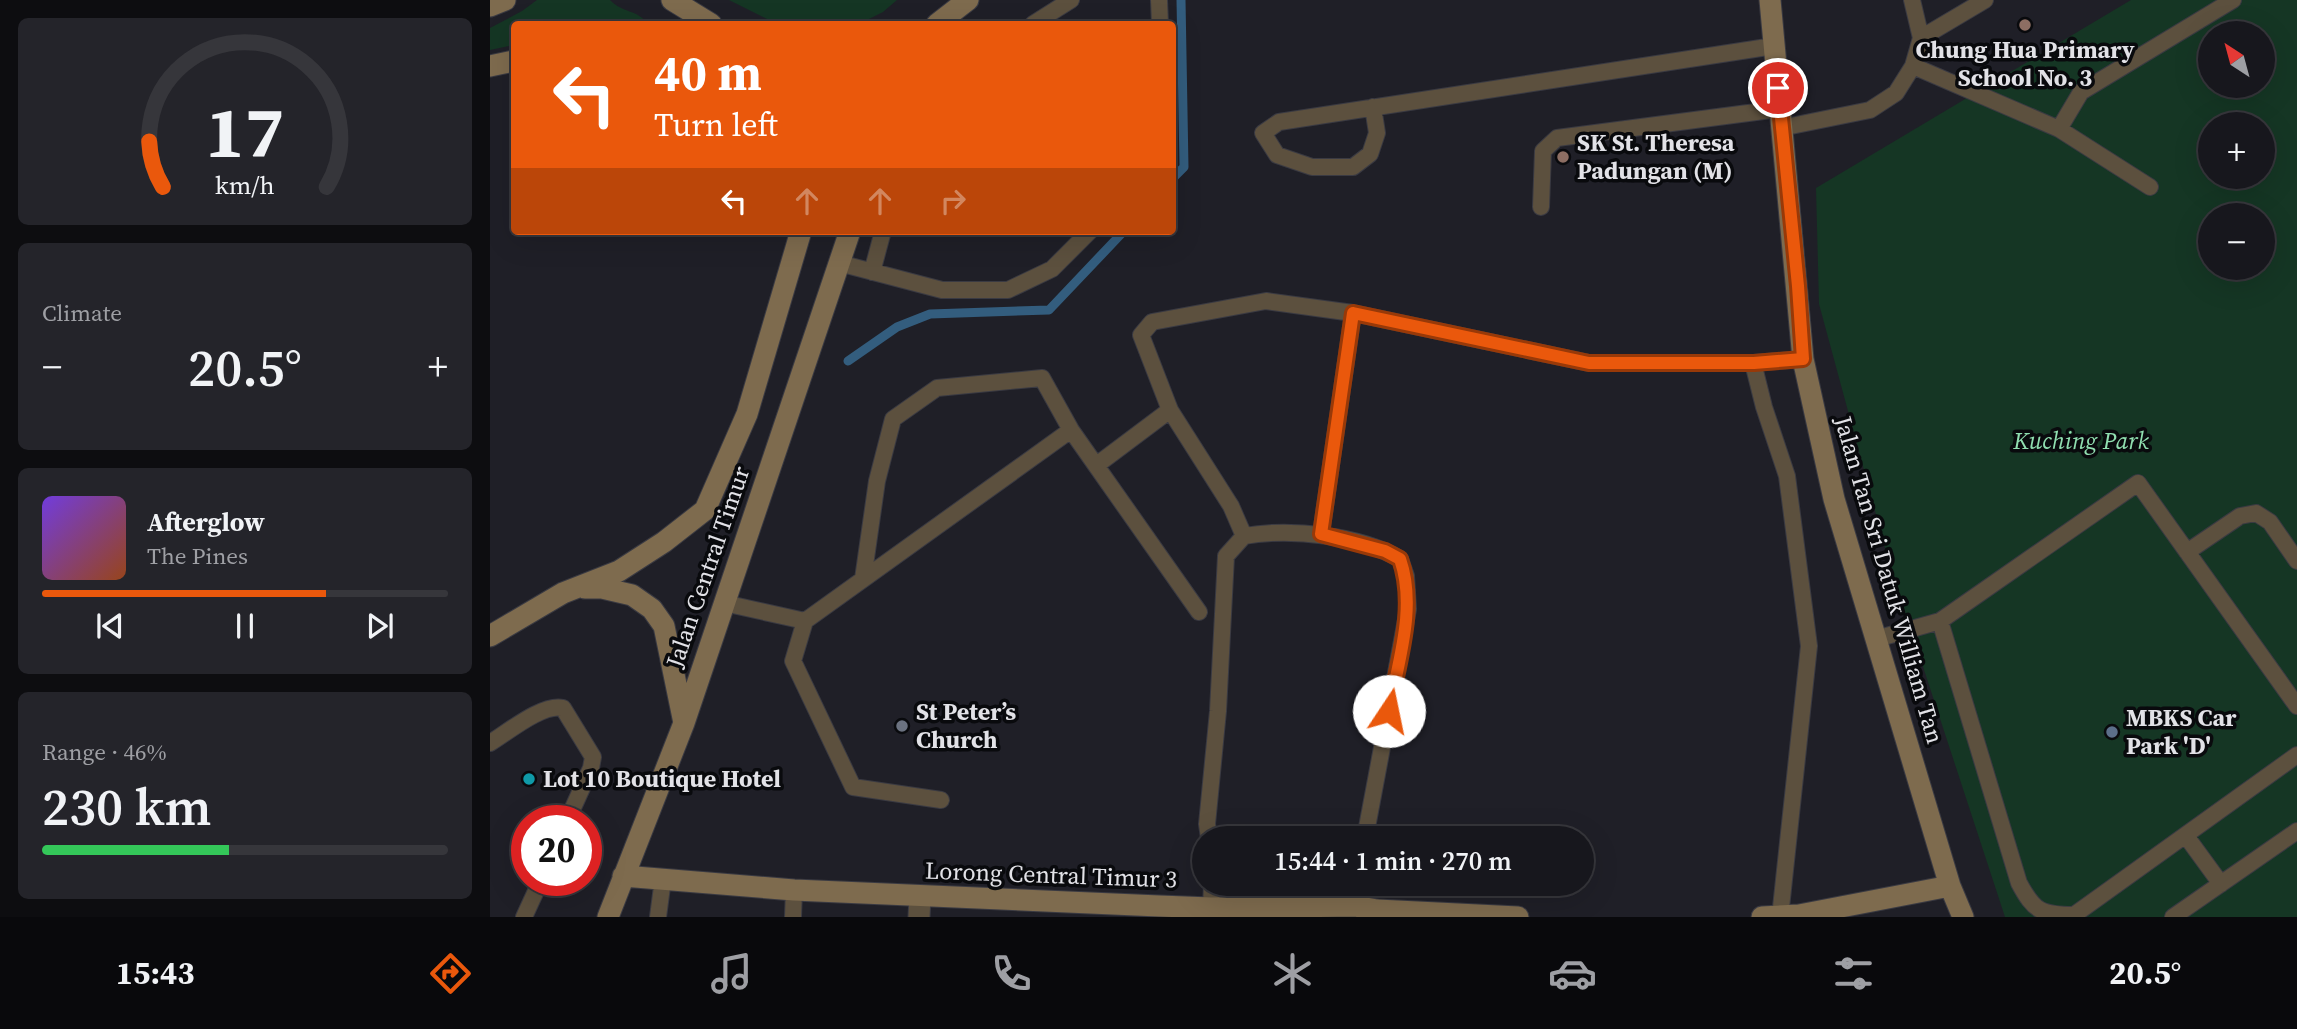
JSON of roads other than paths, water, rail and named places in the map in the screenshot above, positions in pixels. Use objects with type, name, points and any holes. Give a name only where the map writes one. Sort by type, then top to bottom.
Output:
[{"type":"street","points":[[490,6],[505,0]]},
{"type":"street","points":[[672,0],[705,21]]},
{"type":"street","points":[[941,21],[968,0]]},
{"type":"street","name":"Jalan Tan Sri Datuk William Tan","points":[[1770,0],[1803,359],[1834,499],[1950,886],[1963,917]]},
{"type":"street","points":[[490,66],[511,62]]},
{"type":"street","name":"Jalan Central Timur","points":[[490,636],[563,593],[619,571],[664,542],[705,510],[747,414],[795,235]]},
{"type":"street","name":"Jalan Central Timur","points":[[608,917],[684,723],[849,235]]},
{"type":"street","points":[[576,588],[602,588],[632,595],[652,609],[664,626],[684,723]]},
{"type":"street","name":"Lorong Central Timur 3","points":[[623,876],[794,890],[919,906],[1159,911],[1355,906],[1377,914],[1518,917]]},
{"type":"street","points":[[1762,917],[1799,915],[1950,886]]},
{"type":"lane","points":[[1038,21],[1071,0]]},
{"type":"lane","points":[[1159,0],[1160,21]]},
{"type":"lane","points":[[1541,207],[1543,151],[1557,138],[1870,110],[1896,93],[1913,66],[1921,38],[1912,0]]},
{"type":"lane","points":[[1921,38],[1985,0]]},
{"type":"lane","points":[[2059,129],[2081,93],[2233,0]]},
{"type":"lane","points":[[1373,107],[1377,133],[1370,154],[1353,167],[1312,167],[1277,155],[1263,133],[1279,122],[1373,107],[1774,46]]},
{"type":"lane","points":[[1913,66],[2059,129],[2150,187]]},
{"type":"lane","points":[[872,272],[882,235]]},
{"type":"lane","points":[[839,263],[942,290],[1008,289],[1052,268],[1086,235]]},
{"type":"lane","points":[[1244,536],[1231,506],[1170,410],[1141,335],[1152,322],[1266,301],[1353,313],[1589,363],[1754,363],[1803,359]]},
{"type":"lane","points":[[1321,534],[1353,313]]},
{"type":"lane","points":[[1754,363],[1764,407],[1787,476],[1809,646],[1780,917]]},
{"type":"lane","points":[[863,579],[877,481],[893,419],[937,388],[1042,378],[1071,430],[1199,612]]},
{"type":"lane","points":[[1097,464],[1170,410]]},
{"type":"lane","points":[[941,800],[853,787],[793,662],[805,621],[1071,430]]},
{"type":"lane","points":[[1876,639],[1940,621],[2138,483],[2297,706]]},
{"type":"lane","points":[[2187,552],[2241,516],[2256,513],[2270,522],[2297,561]]},
{"type":"lane","points":[[1207,826],[1218,711],[1226,555],[1244,536],[1321,534],[1385,551],[1400,559],[1406,576],[1408,609],[1367,826]]},
{"type":"lane","points":[[724,603],[805,621]]},
{"type":"lane","points":[[1940,621],[2019,883],[2031,904],[2053,915],[2074,915],[2297,755]]},
{"type":"lane","points":[[490,743],[545,709],[563,708],[593,757],[591,768],[574,805]]},
{"type":"lane","points":[[2173,917],[2297,831]]},
{"type":"lane","points":[[2186,836],[2221,884]]},
{"type":"lane","points":[[658,917],[663,879]]},
{"type":"lane","points":[[793,917],[794,890]]},
{"type":"lane","points":[[524,917],[534,896]]},
{"type":"lane","points":[[1211,908],[1212,896]]},
{"type":"lane","points":[[1355,906],[1356,896]]},
{"type":"waterway","points":[[1176,175],[1184,167],[1181,0]]},
{"type":"waterway","points":[[848,361],[897,327],[930,314],[1049,310],[1120,235]]},
{"type":"place","name":"Chung Hua Primary School No. 3","points":[[2025,25]]},
{"type":"place","name":"SK St. Theresa Padungan (M)","points":[[1563,157]]},
{"type":"place","name":"St Peter’s Church","points":[[902,726]]},
{"type":"place","name":"MBKS Car Park 'D'","points":[[2112,732]]},
{"type":"place","name":"Lot 10 Boutique Hotel","points":[[529,779]]},
{"type":"park label","name":"Kuching Park","points":[[2081,441]]}]
